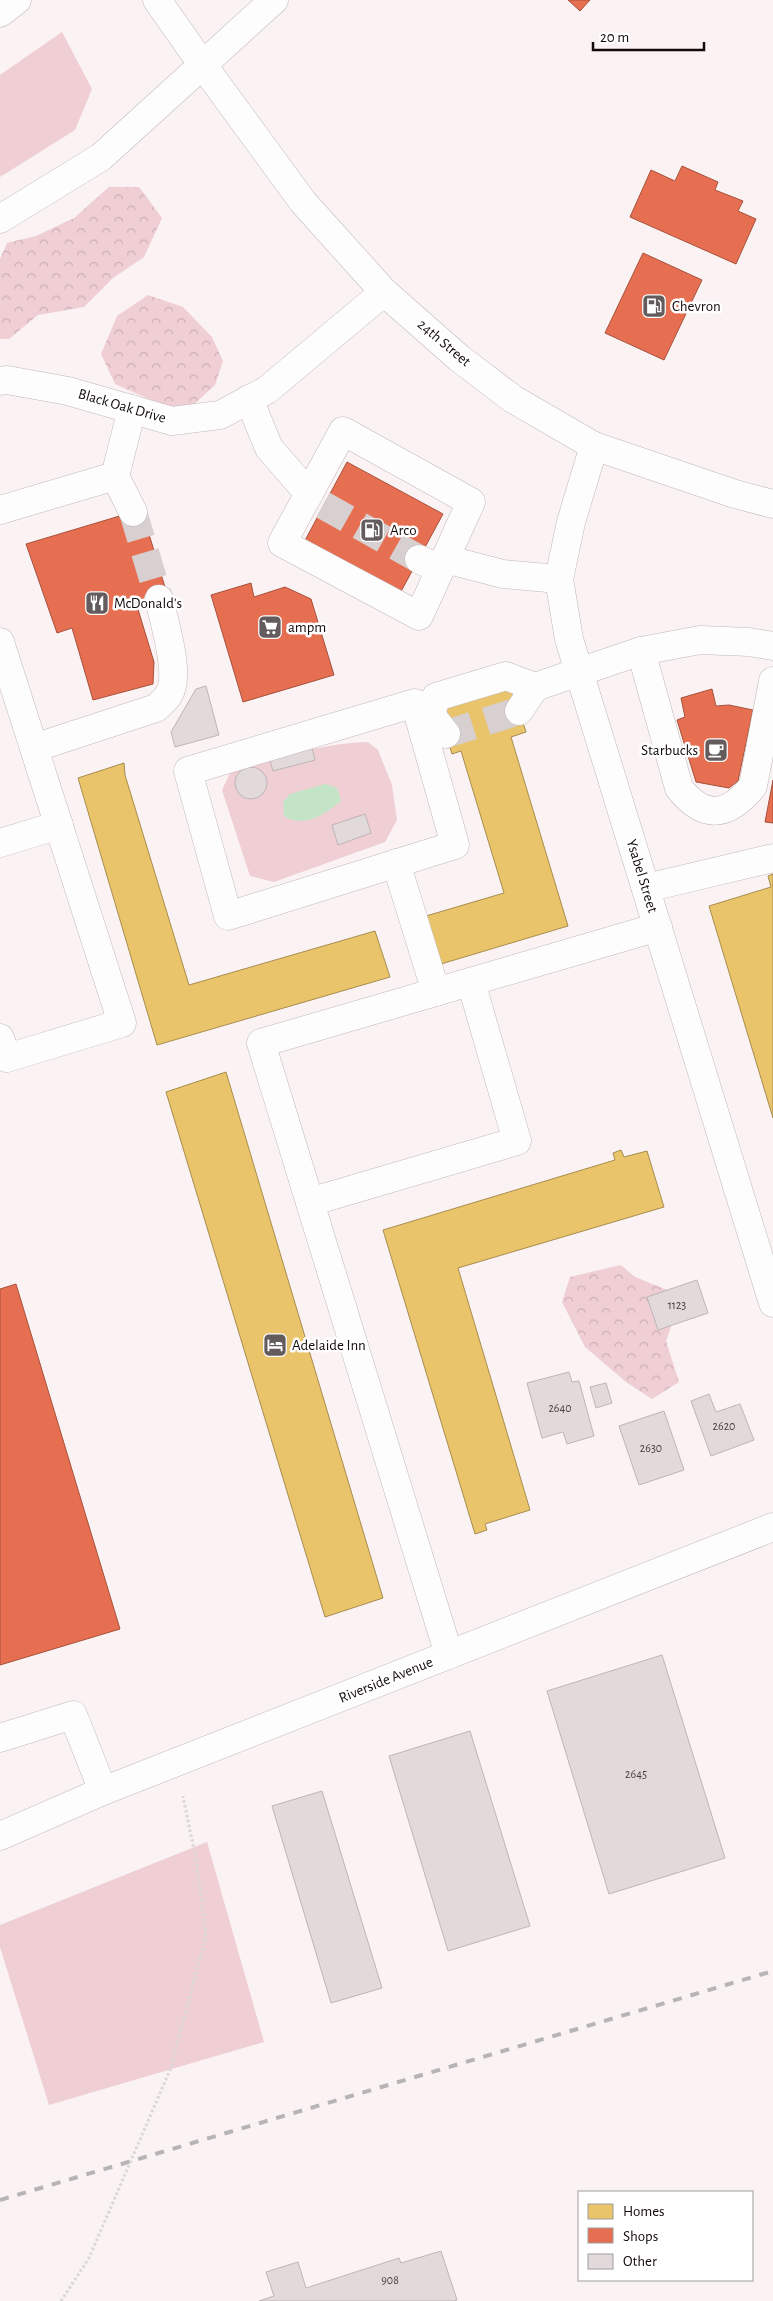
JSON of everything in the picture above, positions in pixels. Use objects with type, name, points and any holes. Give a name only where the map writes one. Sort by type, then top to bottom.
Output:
[{"type":"main road","points":[[0,13],[17,0]]},
{"type":"main road","name":"24th Street","points":[[157,0],[303,202],[384,292],[459,358],[513,399],[594,446],[735,494],[773,504]]},
{"type":"main road","points":[[0,219],[101,157],[274,0]]},
{"type":"main road","name":"Black Oak Drive","points":[[0,381],[7,380],[68,391],[172,420],[220,415],[267,390],[384,292]]},
{"type":"main road","points":[[249,399],[269,448],[313,499]]},
{"type":"main road","points":[[132,409],[115,476],[133,512]]},
{"type":"main road","points":[[343,431],[471,502],[434,562],[419,616],[282,544],[313,499],[343,431]]},
{"type":"main road","name":"Ysabel Street","points":[[594,446],[571,522],[560,579],[569,639],[773,1303]]},
{"type":"main road","points":[[0,510],[115,476]]},
{"type":"main road","points":[[434,562],[503,574],[560,579]]},
{"type":"main road","points":[[34,748],[156,708],[170,694],[173,672],[172,651],[159,599]]},
{"type":"main road","points":[[432,722],[415,703],[188,771],[228,916],[455,844],[432,722],[436,697],[506,676],[535,686],[641,651],[700,640],[749,642],[773,646]]},
{"type":"main road","points":[[0,642],[122,1023],[6,1058],[0,1038]]},
{"type":"main road","points":[[641,651],[679,788],[688,799],[701,808],[714,810],[729,809],[744,798],[753,786],[773,681]]},
{"type":"main road","points":[[520,712],[535,686]]},
{"type":"main road","points":[[0,843],[59,825]]},
{"type":"main road","points":[[646,888],[773,858]]},
{"type":"main road","points":[[396,863],[436,992]]},
{"type":"main road","points":[[449,1655],[261,1043],[658,927]]},
{"type":"main road","points":[[310,1202],[517,1141],[471,982]]},
{"type":"main road","name":"Riverside Avenue","points":[[0,1836],[103,1791],[773,1528]]},
{"type":"main road","points":[[0,1738],[73,1715],[103,1791]]},
{"type":"path","points":[[60,2301],[89,2258],[170,2070],[206,1936],[197,1865],[176,1763]]},
{"type":"green space","points":[[62,32],[92,89],[75,130],[0,177],[0,75]]},
{"type":"green space","points":[[109,187],[139,187],[162,218],[144,257],[113,278],[84,307],[38,315],[9,339],[0,339],[0,259],[7,243],[36,236],[74,218]]},
{"type":"green space","points":[[148,295],[183,307],[212,337],[223,361],[215,385],[191,407],[167,407],[115,384],[101,354],[117,316]]},
{"type":"green space","points":[[368,742],[378,750],[392,785],[397,820],[385,842],[274,882],[250,876],[222,790],[230,773],[281,757],[315,749],[333,745]]},
{"type":"green space","points":[[621,1265],[635,1277],[682,1296],[666,1341],[679,1382],[652,1399],[626,1382],[585,1347],[562,1302],[570,1277]]},
{"type":"green space","points":[[207,1842],[264,2042],[49,2105],[0,1947],[0,1925]]},
{"type":"shaded area","points":[[325,784],[337,788],[341,801],[321,815],[307,820],[292,820],[284,816],[283,802],[290,794]]},
{"type":"building: Homes","points":[[512,688],[526,732],[511,737],[568,926],[441,964],[426,916],[504,893],[461,751],[452,754],[438,710]]},
{"type":"building: Homes","points":[[124,763],[125,775],[189,985],[375,931],[390,977],[157,1045],[78,778]]},
{"type":"building: Homes","points":[[773,874],[773,1118],[709,906],[771,887],[768,876]]},
{"type":"building: Homes","name":"Adelaide Inn","points":[[226,1072],[383,1598],[325,1617],[166,1092]]},
{"type":"building: Homes","points":[[621,1150],[624,1157],[647,1151],[664,1207],[458,1268],[530,1510],[485,1524],[487,1530],[475,1534],[383,1230],[615,1160],[613,1153]]},
{"type":"building: Shops","points":[[568,0],[590,0],[580,11]]},
{"type":"building: Shops","points":[[682,166],[718,182],[715,190],[743,201],[738,211],[756,219],[736,264],[630,217],[651,170],[675,181]]},
{"type":"building: Shops","name":"Chevron","points":[[643,253],[702,280],[664,360],[605,333]]},
{"type":"building: Shops","name":"Arco","points":[[347,462],[443,514],[398,597],[302,546]]},
{"type":"building: Shops","name":"McDonald's","points":[[142,511],[168,597],[137,606],[154,662],[153,684],[93,700],[72,628],[57,633],[26,544],[133,512]]},
{"type":"building: Shops","name":"ampm","points":[[251,583],[254,597],[285,587],[311,599],[334,675],[243,702],[211,595]]},
{"type":"building: Shops","name":"Starbucks","points":[[712,689],[716,706],[729,705],[753,710],[738,781],[729,788],[696,782],[677,720],[685,717],[681,698]]},
{"type":"building: Shops","points":[[773,780],[773,823],[765,822]]},
{"type":"building: Shops","points":[[16,1284],[120,1629],[0,1665],[0,1289]]},
{"type":"building: Other","points":[[206,686],[219,735],[175,747],[171,732],[196,689]]},
{"type":"building: Other","points":[[312,748],[315,760],[273,771],[270,760]]},
{"type":"building: Other","points":[[251,767],[263,771],[267,783],[263,795],[251,799],[239,795],[235,783],[239,771]]},
{"type":"building: Other","points":[[365,814],[371,833],[338,845],[332,825]]},
{"type":"building: Other","points":[[697,1280],[708,1313],[658,1330],[647,1297]]},
{"type":"building: Other","points":[[569,1372],[572,1382],[579,1381],[594,1436],[567,1444],[563,1432],[542,1438],[527,1383]]},
{"type":"building: Other","points":[[606,1383],[612,1403],[596,1408],[590,1387]]},
{"type":"building: Other","points":[[709,1394],[716,1412],[740,1404],[754,1440],[711,1456],[691,1401]]},
{"type":"building: Other","points":[[664,1411],[684,1470],[639,1485],[619,1426]]},
{"type":"building: Other","points":[[662,1655],[725,1858],[609,1894],[547,1691]]},
{"type":"building: Other","points":[[470,1731],[530,1926],[448,1951],[389,1756]]},
{"type":"building: Other","points":[[322,1791],[382,1988],[331,2003],[272,1806]]},
{"type":"building: Other","points":[[441,2251],[457,2300],[454,2301],[259,2301],[274,2296],[266,2272],[298,2262],[306,2288],[399,2258],[401,2263]]},
{"type":"tunnel","points":[[323,505],[419,559]]},
{"type":"tunnel","points":[[133,512],[159,599]]},
{"type":"tunnel","points":[[446,734],[519,711]]},
{"type":"railway","points":[[0,2200],[773,1971]]},
{"type":"place","name":"Chevron","points":[[654,306]]},
{"type":"place","name":"Arco","points":[[372,530]]},
{"type":"place","name":"McDonald's","points":[[97,603]]},
{"type":"place","name":"ampm","points":[[270,627]]},
{"type":"place","name":"Starbucks","points":[[716,750]]},
{"type":"place","name":"Adelaide Inn","points":[[275,1345]]}]
